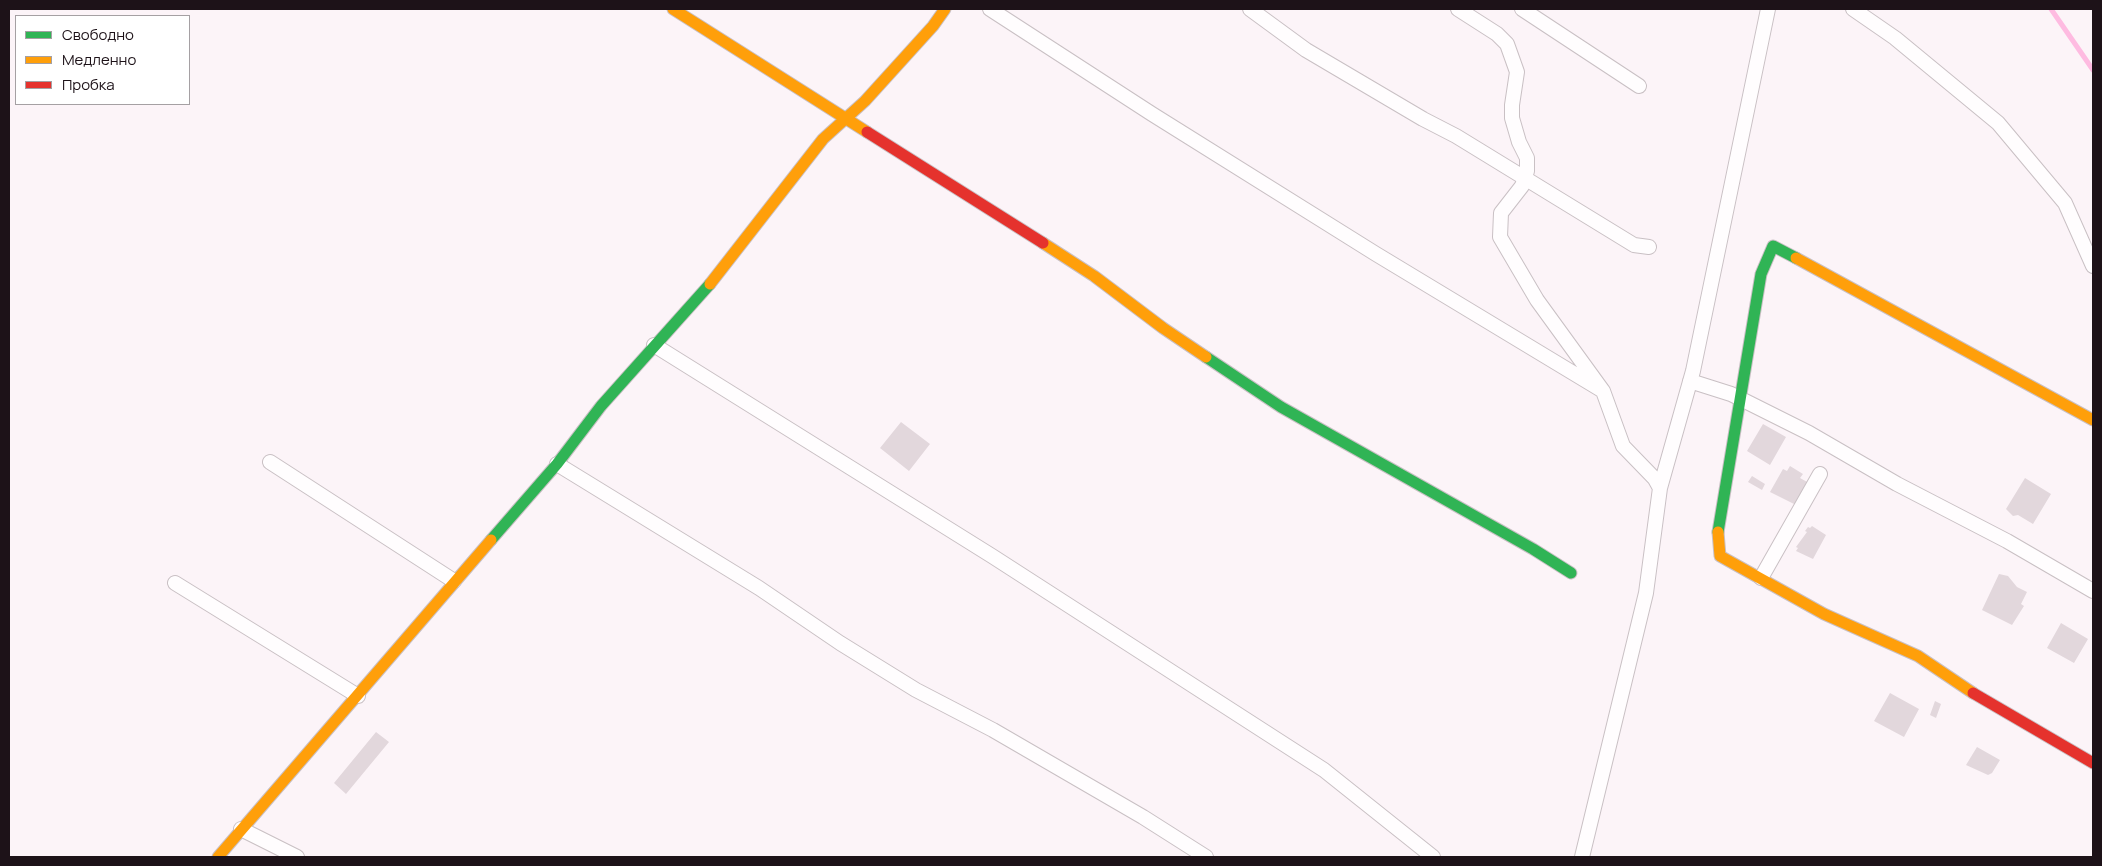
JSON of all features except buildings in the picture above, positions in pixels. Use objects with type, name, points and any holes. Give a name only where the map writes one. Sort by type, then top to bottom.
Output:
[{"type":"street","points":[[673,9],[1094,276],[1163,328],[1281,407],[1533,549],[1571,573]]},
{"type":"street","points":[[218,857],[358,696],[454,581],[557,464],[602,406],[654,345],[708,287],[823,139],[844,117],[865,101],[933,26],[945,9]]},
{"type":"street","points":[[990,9],[1152,114],[1368,249],[1603,391]]},
{"type":"street","points":[[1250,9],[1306,50],[1525,177],[1634,245],[1649,247]]},
{"type":"street","points":[[1458,9],[1497,34],[1507,44],[1513,57],[1517,79],[1512,105],[1512,118],[1519,142],[1527,158],[1525,177],[1516,196],[1502,214],[1500,237],[1537,300],[1603,391],[1623,446],[1655,479],[1660,488]]},
{"type":"street","points":[[1522,9],[1639,86]]},
{"type":"street","points":[[1582,857],[1646,593],[1660,488],[1690,381],[1768,9]]},
{"type":"street","points":[[1853,9],[1895,38],[1998,123],[2065,203],[2093,266]]},
{"type":"street","points":[[2093,420],[1773,246],[1761,274],[1735,436],[1717,527],[1720,556],[1824,614],[1918,656],[1955,683],[2093,763]]},
{"type":"street","points":[[654,345],[992,556],[1324,770],[1433,857]]},
{"type":"street","points":[[1690,381],[1740,398],[1809,433],[1897,484],[2008,541],[2093,591]]},
{"type":"street","points":[[270,462],[454,581]]},
{"type":"street","points":[[557,464],[760,588],[840,643],[916,690],[993,730],[1143,817],[1206,857]]},
{"type":"street","points":[[1761,578],[1820,474]]},
{"type":"street","points":[[175,583],[358,696]]},
{"type":"street","points":[[241,829],[297,857]]},
{"type":"waterway","points":[[2051,9],[2093,70]]},
{"type":"traffic: fast","points":[[1718,532],[1761,274],[1773,246],[1796,258]]},
{"type":"traffic: fast","points":[[491,540],[557,464],[601,406],[710,284]]},
{"type":"traffic: fast","points":[[1206,357],[1281,407],[1533,549],[1571,573]]},
{"type":"traffic: slow","points":[[673,9],[867,132]]},
{"type":"traffic: slow","points":[[710,284],[823,139],[865,101],[933,26],[945,9]]},
{"type":"traffic: slow","points":[[1043,243],[1094,276],[1163,328],[1206,357]]},
{"type":"traffic: slow","points":[[1796,258],[2093,420]]},
{"type":"traffic: slow","points":[[1718,532],[1720,556],[1824,614],[1918,656],[1973,693]]},
{"type":"traffic: slow","points":[[218,857],[491,540]]},
{"type":"traffic: jam","points":[[867,132],[1043,243]]},
{"type":"traffic: jam","points":[[1973,693],[2093,763]]}]
